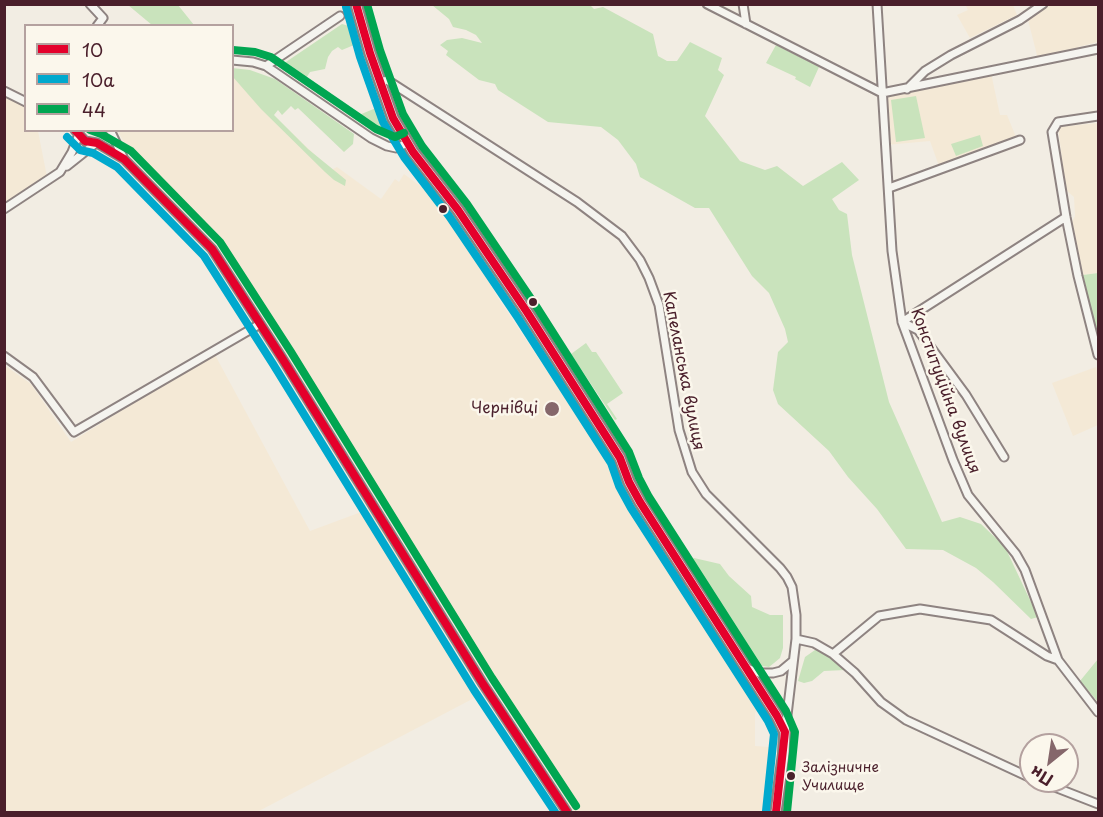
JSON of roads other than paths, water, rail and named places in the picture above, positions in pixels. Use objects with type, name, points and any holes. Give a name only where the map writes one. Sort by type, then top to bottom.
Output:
[{"type":"main road","points":[[356,4],[393,117],[408,143],[425,169],[458,210],[533,322],[620,458],[628,482],[640,502],[761,689],[785,732],[776,813]]},
{"type":"street","points":[[90,4],[103,18],[98,24]]},
{"type":"street","points":[[707,4],[882,93],[1098,49]]},
{"type":"street","points":[[743,4],[746,24]]},
{"type":"street","name":"Конституційна вулиця","points":[[877,4],[892,251],[902,322],[953,460],[969,495],[1008,544],[1025,570],[1058,660],[1098,712]]},
{"type":"street","points":[[907,89],[925,71],[1020,20],[1043,4]]},
{"type":"street","points":[[266,66],[340,16]]},
{"type":"street","points":[[234,60],[266,66],[371,138],[396,148],[408,143]]},
{"type":"street","name":"Капеланська вулиця","points":[[380,82],[387,80],[577,202],[629,243],[645,270],[659,305],[679,430],[692,472],[706,494],[788,577],[794,598],[796,639],[785,732]]},
{"type":"street","points":[[4,91],[24,101]]},
{"type":"street","points":[[1098,116],[1058,122],[1052,132],[1078,276],[1098,356]]},
{"type":"street","points":[[78,132],[86,141],[96,143],[124,159],[212,249],[483,684],[567,813]]},
{"type":"street","points":[[60,172],[72,152],[78,132]]},
{"type":"street","points":[[4,209],[60,172],[96,143],[106,138],[108,132]]},
{"type":"street","points":[[110,132],[124,159]]},
{"type":"street","points":[[889,188],[1020,140]]},
{"type":"street","points":[[902,322],[1066,217]]},
{"type":"street","points":[[902,322],[918,330],[966,395],[1004,457]]},
{"type":"street","points":[[4,356],[33,377],[74,432],[260,324]]},
{"type":"street","points":[[833,654],[879,616],[920,609],[991,620],[1047,656],[1058,660]]},
{"type":"street","points":[[796,639],[814,643],[833,654],[894,713],[1019,773]]},
{"type":"street","points":[[747,668],[766,674],[781,670],[792,661]]},
{"type":"street","points":[[761,689],[760,682],[766,674]]},
{"type":"street","points":[[1070,793],[1098,804]]},
{"type":"place","name":"Чернівці","points":[[552,409]]},
{"type":"place","name":"Залізничне Училище","points":[[791,776]]}]
